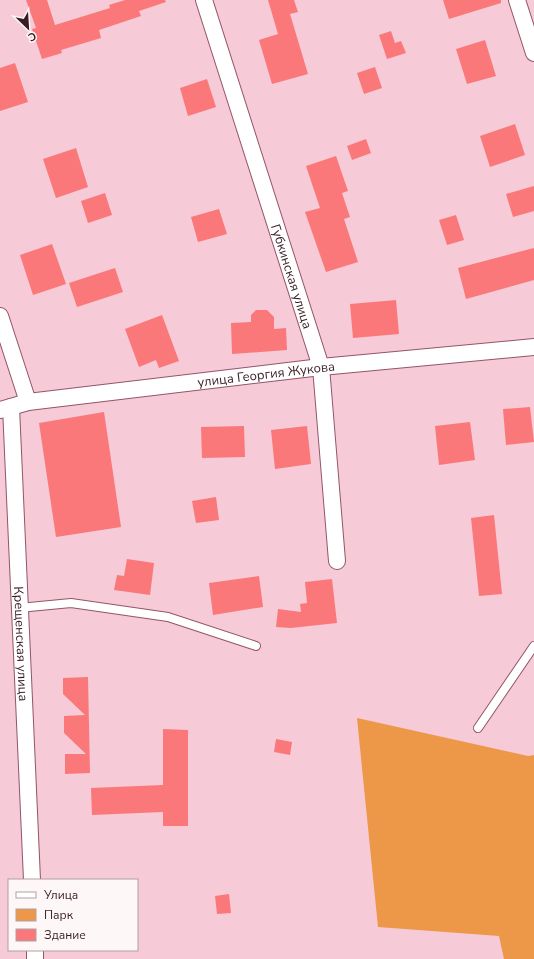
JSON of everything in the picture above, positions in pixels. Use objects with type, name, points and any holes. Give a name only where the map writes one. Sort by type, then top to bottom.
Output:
[{"type":"street","name":"Губкинская улица","points":[[204,0],[321,367],[337,561]]},
{"type":"street","points":[[517,0],[534,52]]},
{"type":"street","points":[[0,316],[28,402]]},
{"type":"street","name":"улица Георгия Жукова","points":[[5,409],[28,402],[321,367],[534,347]]},
{"type":"street","name":"Крещенская улица","points":[[5,409],[19,608],[32,879]]},
{"type":"lane","points":[[19,608],[71,604],[168,617],[256,646]]},
{"type":"lane","points":[[478,728],[534,646]]},
{"type":"green space","points":[[357,718],[528,756],[534,755],[534,959],[504,959],[499,936],[378,927]]},
{"type":"building","points":[[26,0],[47,0],[55,25],[110,8],[109,5],[125,0],[165,0],[166,2],[139,11],[141,16],[99,30],[101,38],[61,50],[62,53],[42,59],[32,29],[36,28]]},
{"type":"building","points":[[268,0],[294,0],[298,12],[290,14],[308,74],[272,84],[259,40],[278,34]]},
{"type":"building","points":[[443,0],[501,0],[501,3],[449,19]]},
{"type":"building","points":[[391,31],[395,43],[401,41],[406,53],[387,59],[379,35]]},
{"type":"building","points":[[485,40],[496,76],[467,84],[456,49]]},
{"type":"building","points":[[15,63],[28,102],[0,111],[0,68]]},
{"type":"building","points":[[375,67],[382,88],[364,94],[357,73]]},
{"type":"building","points":[[207,79],[216,107],[188,116],[180,88]]},
{"type":"building","points":[[515,124],[525,155],[490,167],[480,136]]},
{"type":"building","points":[[366,139],[371,153],[352,160],[347,146]]},
{"type":"building","points":[[76,148],[88,187],[56,198],[43,159]]},
{"type":"building","points":[[336,156],[348,191],[342,193],[350,217],[344,219],[358,262],[326,272],[305,212],[320,208],[306,166]]},
{"type":"building","points":[[534,186],[534,211],[513,217],[506,194]]},
{"type":"building","points":[[105,193],[112,215],[88,223],[81,201]]},
{"type":"building","points":[[219,209],[227,234],[198,242],[191,217]]},
{"type":"building","points":[[456,215],[464,240],[447,245],[439,220]]},
{"type":"building","points":[[52,244],[66,284],[33,295],[20,255]]},
{"type":"building","points":[[534,248],[534,280],[466,299],[458,268]]},
{"type":"building","points":[[115,268],[123,292],[77,307],[69,283]]},
{"type":"building","points":[[396,300],[399,334],[353,338],[350,304]]},
{"type":"building","points":[[256,310],[267,310],[274,317],[274,329],[286,328],[287,350],[232,354],[231,323],[251,322],[251,315]]},
{"type":"building","points":[[162,315],[179,361],[159,368],[156,360],[139,367],[125,329]]},
{"type":"building","points":[[530,407],[534,442],[506,445],[503,409]]},
{"type":"building","points":[[104,412],[121,527],[56,537],[39,423]]},
{"type":"building","points":[[470,422],[475,460],[439,465],[435,426]]},
{"type":"building","points":[[244,426],[245,457],[202,458],[201,427]]},
{"type":"building","points":[[307,426],[311,464],[275,469],[271,430]]},
{"type":"building","points":[[216,497],[219,520],[196,523],[192,501]]},
{"type":"building","points":[[494,515],[502,594],[479,596],[471,518]]},
{"type":"building","points":[[127,559],[154,563],[150,595],[114,590],[117,575],[124,576]]},
{"type":"building","points":[[259,576],[263,607],[213,615],[209,583]]},
{"type":"building","points":[[332,579],[337,623],[291,628],[276,627],[278,609],[301,612],[300,604],[307,603],[305,582]]},
{"type":"building","points":[[88,677],[90,773],[65,774],[65,754],[86,754],[64,733],[64,716],[85,715],[63,694],[63,678]]},
{"type":"building","points":[[163,729],[188,730],[188,826],[163,826],[163,812],[92,815],[91,788],[163,785]]},
{"type":"building","points":[[276,739],[292,742],[290,755],[274,752]]},
{"type":"building","points":[[229,894],[231,913],[217,914],[215,896]]}]
